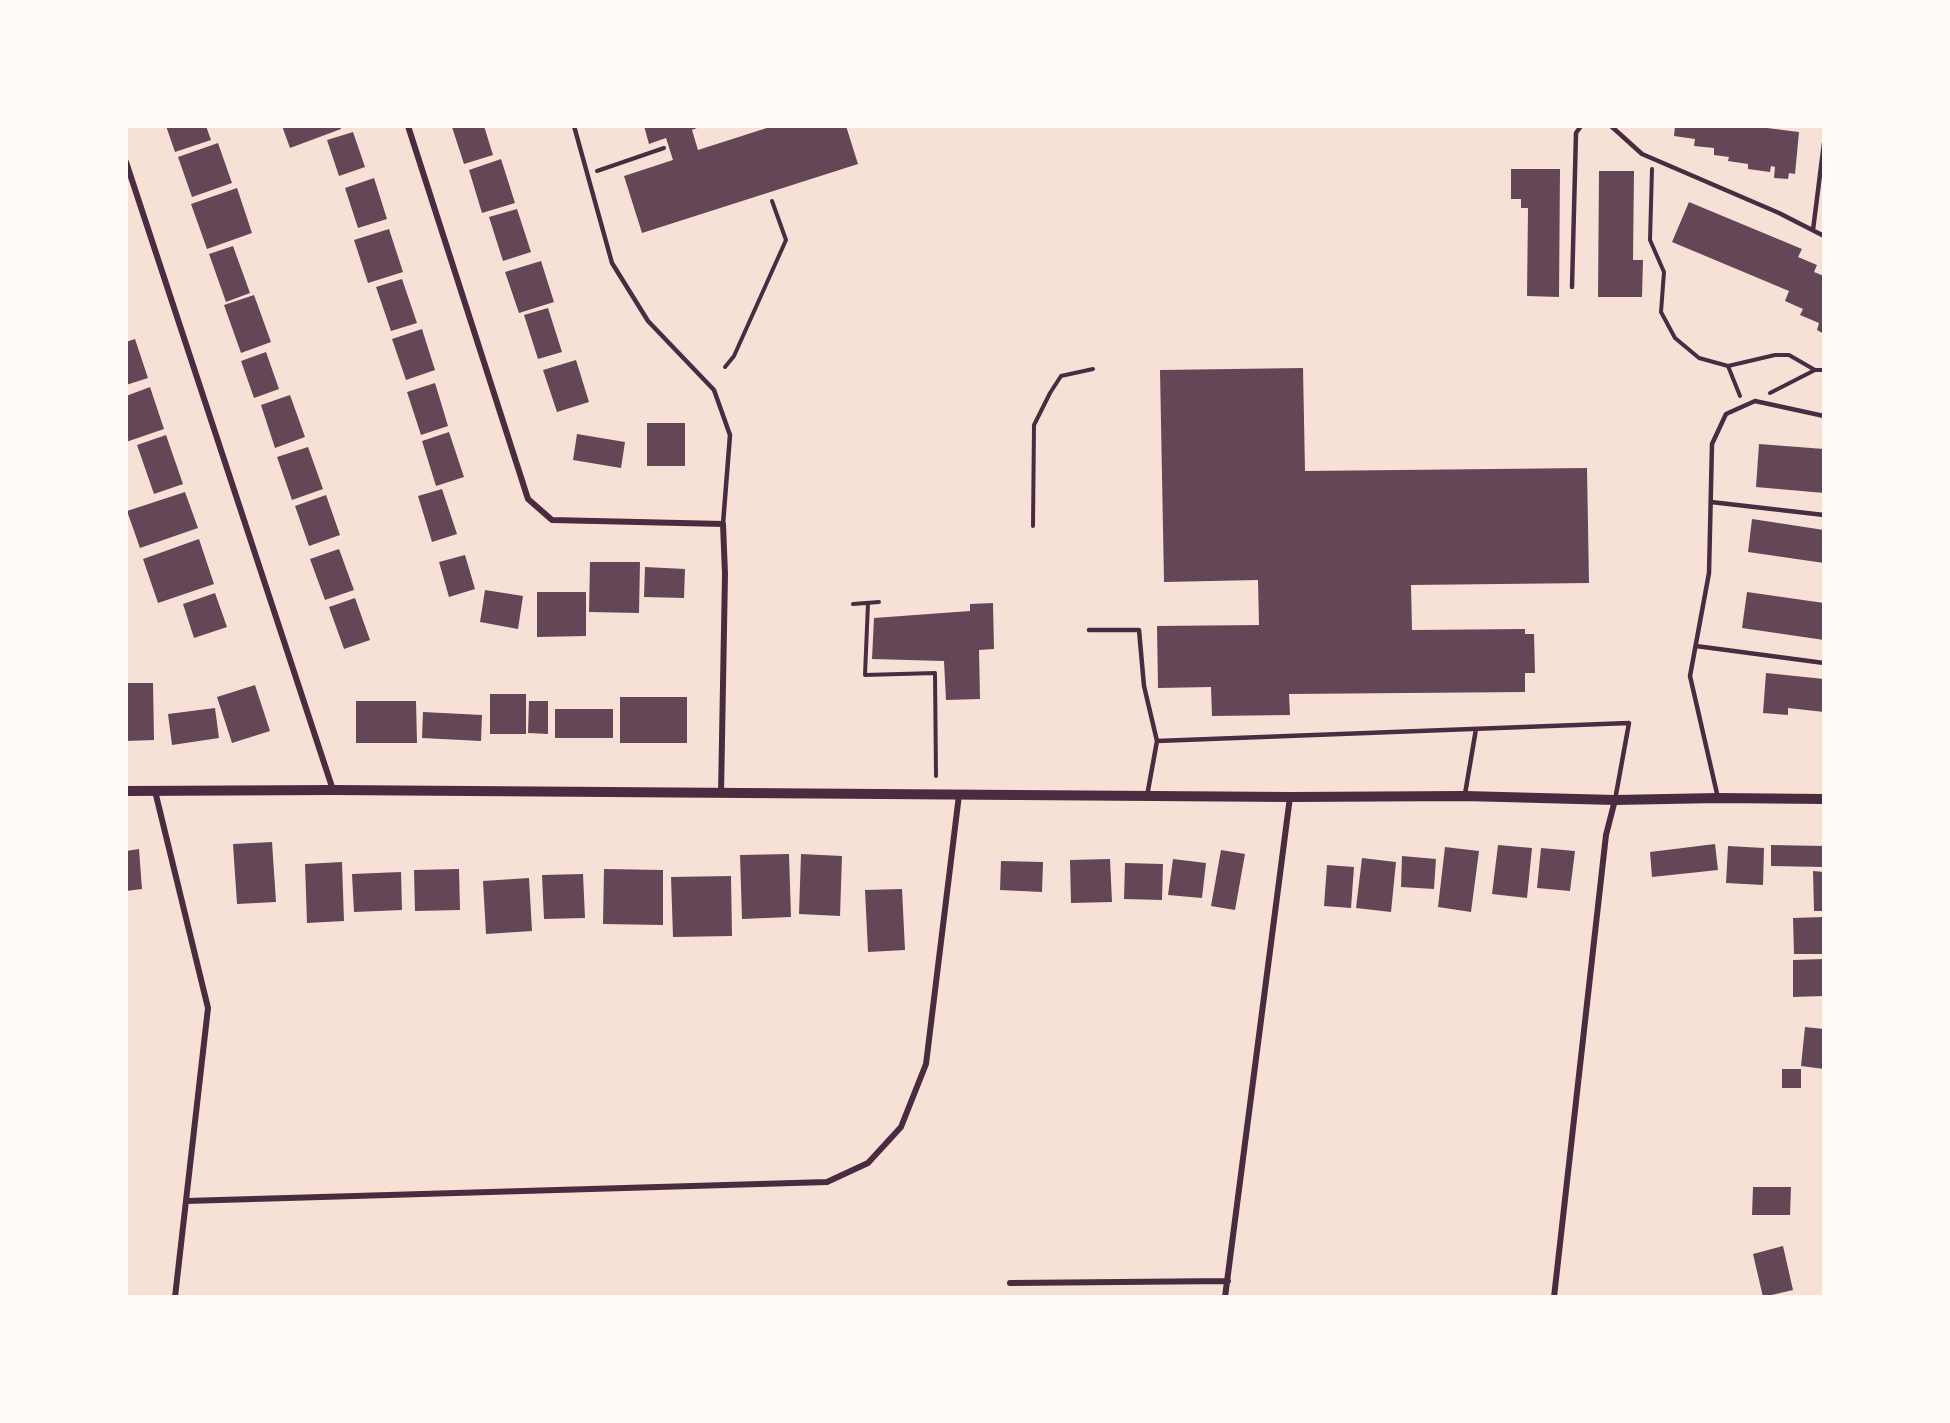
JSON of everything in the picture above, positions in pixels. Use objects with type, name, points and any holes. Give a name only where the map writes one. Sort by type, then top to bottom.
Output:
[{"type":"street","points":[[408,126],[528,499],[552,520],[723,524],[725,573],[721,794]]},
{"type":"street","points":[[126,162],[333,790]]},
{"type":"street","points":[[126,791],[1465,796],[1615,800],[1824,799]]},
{"type":"street","points":[[155,791],[208,1008],[175,1297]]},
{"type":"street","points":[[186,1201],[827,1182],[868,1163],[901,1127],[926,1064],[959,795]]},
{"type":"street","points":[[1226,1297],[1290,797]]},
{"type":"street","points":[[1554,1297],[1606,835],[1615,800]]},
{"type":"street","points":[[1010,1283],[1228,1281]]},
{"type":"lane","points":[[574,126],[612,263],[648,321],[714,390],[730,435],[723,524]]},
{"type":"lane","points":[[1572,287],[1576,133],[1581,126]]},
{"type":"lane","points":[[1611,126],[1642,154],[1779,213],[1824,236]]},
{"type":"lane","points":[[1814,230],[1824,143]]},
{"type":"lane","points":[[1718,798],[1690,676],[1709,573],[1712,444],[1726,414],[1755,401],[1824,416]]},
{"type":"lane","points":[[1711,502],[1824,515]]},
{"type":"lane","points":[[1089,630],[1139,630],[1144,686],[1157,741],[1147,796]]},
{"type":"lane","points":[[1696,646],[1824,663]]},
{"type":"lane","points":[[1157,741],[1629,723],[1615,800]]},
{"type":"lane","points":[[1465,796],[1476,729]]},
{"type":"path","points":[[588,174],[664,148]]},
{"type":"path","points":[[1652,159],[1650,240],[1664,272],[1661,312],[1675,338],[1699,358],[1728,366],[1789,355],[1815,370]]},
{"type":"path","points":[[725,367],[734,356],[786,240],[772,201]]},
{"type":"path","points":[[1728,366],[1744,406]]},
{"type":"path","points":[[1033,526],[1034,424],[1061,376],[1094,369]]},
{"type":"path","points":[[1755,401],[1815,370],[1824,370]]},
{"type":"path","points":[[853,604],[879,602]]},
{"type":"path","points":[[868,603],[865,675],[935,673],[936,776]]},
{"type":"building","points":[[166,126],[206,126],[211,140],[175,152]]},
{"type":"building","points":[[282,126],[340,126],[341,129],[290,148]]},
{"type":"building","points":[[484,126],[493,155],[464,164],[452,127]]},
{"type":"building","points":[[644,126],[702,126],[692,130],[698,150],[773,126],[846,126],[858,164],[642,233],[624,176],[673,160],[666,138],[649,144]]},
{"type":"building","points":[[1675,126],[1751,126],[1799,132],[1795,174],[1789,173],[1788,179],[1774,178],[1775,167],[1771,166],[1770,172],[1748,169],[1748,164],[1728,161],[1729,157],[1714,155],[1714,148],[1694,146],[1695,139],[1674,136]]},
{"type":"building","points":[[353,132],[365,167],[339,176],[327,140]]},
{"type":"building","points":[[218,143],[232,183],[192,197],[178,157]]},
{"type":"building","points":[[501,159],[515,203],[482,213],[469,170]]},
{"type":"building","points":[[1511,169],[1560,169],[1559,297],[1527,296],[1528,208],[1521,208],[1521,199],[1511,199]]},
{"type":"building","points":[[1599,171],[1634,171],[1633,260],[1643,260],[1642,297],[1598,297]]},
{"type":"building","points":[[374,178],[387,219],[358,228],[345,188]]},
{"type":"building","points":[[237,188],[252,233],[207,249],[191,204]]},
{"type":"building","points":[[1689,202],[1802,249],[1798,257],[1817,265],[1814,272],[1824,276],[1822,282],[1824,283],[1824,334],[1817,330],[1819,323],[1800,315],[1803,309],[1785,301],[1789,291],[1672,242]]},
{"type":"building","points":[[517,209],[531,252],[503,261],[489,217]]},
{"type":"building","points":[[389,229],[403,272],[368,283],[354,240]]},
{"type":"building","points":[[233,246],[250,293],[226,302],[209,254]]},
{"type":"building","points":[[541,261],[554,302],[519,313],[505,272]]},
{"type":"building","points":[[402,279],[417,323],[391,331],[376,287]]},
{"type":"building","points":[[254,295],[271,342],[241,353],[224,305]]},
{"type":"building","points":[[548,308],[562,352],[538,359],[524,315]]},
{"type":"building","points":[[422,329],[435,370],[406,380],[392,339]]},
{"type":"building","points":[[135,339],[148,378],[126,385],[126,342]]},
{"type":"building","points":[[266,352],[279,389],[254,398],[241,361]]},
{"type":"building","points":[[576,360],[589,402],[557,412],[543,370]]},
{"type":"building","points":[[1303,368],[1305,471],[1587,468],[1589,583],[1411,585],[1412,630],[1525,629],[1525,634],[1534,634],[1535,673],[1525,673],[1525,692],[1289,694],[1290,715],[1212,716],[1211,687],[1158,688],[1157,626],[1259,625],[1258,580],[1164,582],[1160,370]]},
{"type":"building","points":[[435,383],[448,426],[421,435],[407,392]]},
{"type":"building","points":[[150,387],[164,429],[126,442],[126,396]]},
{"type":"building","points":[[290,395],[305,437],[275,448],[261,405]]},
{"type":"building","points":[[647,423],[685,423],[685,466],[647,466]]},
{"type":"building","points":[[449,432],[464,477],[436,486],[422,441]]},
{"type":"building","points":[[577,434],[625,442],[621,468],[573,460]]},
{"type":"building","points":[[166,435],[183,484],[154,494],[137,445]]},
{"type":"building","points":[[1759,444],[1824,449],[1824,493],[1756,487]]},
{"type":"building","points":[[308,447],[323,489],[292,500],[277,457]]},
{"type":"building","points":[[442,489],[457,534],[432,542],[418,496]]},
{"type":"building","points":[[185,492],[198,528],[140,548],[127,511]]},
{"type":"building","points":[[326,495],[340,535],[309,546],[295,506]]},
{"type":"building","points":[[1752,519],[1824,530],[1824,563],[1748,552]]},
{"type":"building","points":[[199,539],[214,584],[158,603],[143,559]]},
{"type":"building","points":[[339,549],[354,590],[325,600],[310,559]]},
{"type":"building","points":[[465,555],[475,589],[449,597],[439,562]]},
{"type":"building","points":[[590,562],[640,562],[639,613],[589,612]]},
{"type":"building","points":[[645,567],[685,569],[684,598],[644,597]]},
{"type":"building","points":[[485,590],[523,596],[518,629],[480,622]]},
{"type":"building","points":[[537,592],[586,592],[586,636],[537,637]]},
{"type":"building","points":[[1747,592],[1824,603],[1824,640],[1742,628]]},
{"type":"building","points":[[215,593],[227,627],[194,638],[183,604]]},
{"type":"building","points":[[355,598],[370,640],[344,649],[329,607]]},
{"type":"building","points":[[993,603],[994,649],[979,650],[980,699],[946,700],[944,661],[872,659],[874,618],[970,611],[970,604]]},
{"type":"building","points":[[1766,673],[1824,679],[1824,712],[1788,708],[1788,715],[1763,713]]},
{"type":"building","points":[[126,683],[153,683],[154,740],[126,741]]},
{"type":"building","points":[[255,685],[270,731],[232,743],[217,697]]},
{"type":"building","points":[[490,694],[526,694],[526,734],[490,734]]},
{"type":"building","points":[[620,697],[687,697],[687,743],[620,743]]},
{"type":"building","points":[[356,701],[416,701],[417,743],[356,743]]},
{"type":"building","points":[[529,701],[548,701],[548,734],[528,733]]},
{"type":"building","points":[[215,708],[219,738],[172,745],[168,714]]},
{"type":"building","points":[[555,709],[613,709],[613,738],[555,738]]},
{"type":"building","points":[[423,712],[482,715],[481,741],[422,738]]},
{"type":"building","points":[[272,842],[276,902],[237,904],[233,844]]},
{"type":"building","points":[[1715,844],[1718,870],[1652,877],[1650,852]]},
{"type":"building","points":[[1498,845],[1532,848],[1527,898],[1492,894]]},
{"type":"building","points":[[1771,845],[1824,846],[1824,867],[1771,866]]},
{"type":"building","points":[[1728,846],[1764,848],[1763,885],[1726,883]]},
{"type":"building","points":[[1445,847],[1479,851],[1471,912],[1438,907]]},
{"type":"building","points":[[1541,848],[1575,851],[1570,891],[1537,888]]},
{"type":"building","points":[[139,849],[142,889],[126,891],[126,851]]},
{"type":"building","points":[[1221,850],[1245,854],[1235,910],[1211,906]]},
{"type":"building","points":[[789,854],[791,917],[742,919],[740,855]]},
{"type":"building","points":[[801,854],[842,856],[840,916],[799,914]]},
{"type":"building","points":[[1402,856],[1436,859],[1434,889],[1401,887]]},
{"type":"building","points":[[1362,858],[1396,862],[1391,912],[1356,908]]},
{"type":"building","points":[[1110,859],[1112,902],[1071,903],[1070,860]]},
{"type":"building","points":[[1173,859],[1206,863],[1202,898],[1168,895]]},
{"type":"building","points":[[1001,861],[1043,862],[1042,892],[1000,890]]},
{"type":"building","points":[[342,862],[344,921],[307,923],[305,864]]},
{"type":"building","points":[[1125,863],[1163,864],[1162,900],[1124,899]]},
{"type":"building","points":[[1327,865],[1354,867],[1351,908],[1324,906]]},
{"type":"building","points":[[459,869],[460,910],[415,911],[414,870]]},
{"type":"building","points":[[604,869],[663,870],[663,925],[603,924]]},
{"type":"building","points":[[1813,871],[1824,872],[1824,911],[1814,911]]},
{"type":"building","points":[[401,872],[402,910],[354,912],[352,874]]},
{"type":"building","points":[[583,874],[585,918],[544,919],[542,875]]},
{"type":"building","points":[[731,876],[732,936],[673,937],[671,877]]},
{"type":"building","points":[[529,878],[532,931],[486,934],[483,881]]},
{"type":"building","points":[[902,889],[905,950],[868,952],[865,890]]},
{"type":"building","points":[[1824,917],[1824,954],[1794,954],[1793,918]]},
{"type":"building","points":[[1824,959],[1824,996],[1793,997],[1793,960]]},
{"type":"building","points":[[1805,1027],[1824,1029],[1824,1069],[1801,1066]]},
{"type":"building","points":[[1782,1069],[1801,1069],[1801,1088],[1782,1088]]},
{"type":"building","points":[[1753,1187],[1791,1187],[1790,1215],[1752,1215]]},
{"type":"building","points":[[1783,1246],[1793,1290],[1763,1297],[1753,1254]]}]
